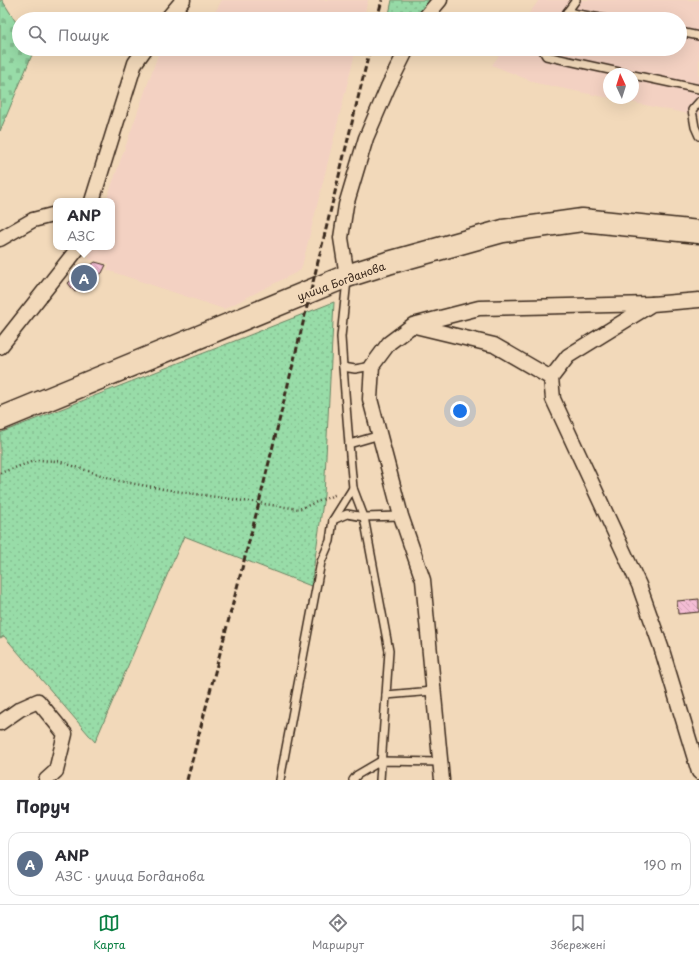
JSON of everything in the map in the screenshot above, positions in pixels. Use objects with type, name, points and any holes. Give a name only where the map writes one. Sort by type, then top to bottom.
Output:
[{"type":"main road","name":"улица Богданова","points":[[0,419],[347,276],[503,231],[582,220],[699,232]]},
{"type":"street","points":[[174,12],[183,0]]},
{"type":"street","points":[[430,12],[440,0]]},
{"type":"street","points":[[93,198],[135,63],[140,56]]},
{"type":"street","points":[[347,276],[341,238],[346,205],[366,138],[388,87],[404,56]]},
{"type":"street","points":[[0,239],[33,220],[53,215]]},
{"type":"street","points":[[0,347],[77,250]]},
{"type":"street","points":[[442,780],[423,580],[401,516],[370,399],[372,366],[390,343],[413,325],[479,308],[652,304],[699,300]]},
{"type":"street","points":[[652,304],[568,356],[551,378],[553,399],[639,585],[661,647],[699,772]]},
{"type":"street","points":[[413,325],[494,345],[551,378]]},
{"type":"street","points":[[0,723],[20,709],[38,702],[65,734],[56,771],[46,780]]},
{"type":"lane","points":[[567,12],[576,0]]},
{"type":"lane","points":[[687,33],[699,36]]},
{"type":"lane","points":[[546,56],[603,69]]},
{"type":"lane","points":[[639,76],[699,89]]},
{"type":"lane","points":[[699,102],[692,110],[699,136]]},
{"type":"lane","points":[[347,276],[341,337],[352,488],[364,517],[389,651],[380,780]]},
{"type":"lane","points":[[343,367],[355,369],[372,366]]},
{"type":"lane","points":[[349,444],[380,435]]},
{"type":"lane","points":[[280,780],[321,562],[330,541],[334,520],[352,488]]},
{"type":"lane","points":[[334,520],[346,514],[364,517],[401,516]]},
{"type":"lane","points":[[386,695],[433,691]]},
{"type":"lane","points":[[353,780],[357,775],[381,762],[440,762]]},
{"type":"path","points":[[0,473],[37,460],[58,461],[126,482],[190,494],[299,509],[352,488]]},
{"type":"shaded area","points":[[222,0],[368,0],[365,12],[215,12]]},
{"type":"shaded area","points":[[539,0],[699,0],[699,116],[639,104],[639,68],[603,68],[603,97],[536,83],[492,65],[499,56],[687,56],[687,12],[530,12]]},
{"type":"shaded area","points":[[158,56],[354,56],[301,270],[224,309],[107,270],[109,264],[88,259],[90,250],[115,250],[115,198],[107,198]]},
{"type":"green space","points":[[0,0],[2,0],[12,16],[12,56],[31,56],[0,131]]},
{"type":"green space","points":[[392,0],[435,0],[426,12],[389,12]]},
{"type":"green space","points":[[334,302],[324,495],[311,586],[184,536],[95,742],[4,636],[0,638],[0,433]]},
{"type":"building","points":[[95,262],[106,265],[102,273],[75,292],[68,283]]},
{"type":"building","points":[[699,599],[699,612],[678,614],[677,601]]},
{"type":"railway","points":[[379,12],[382,0]]},
{"type":"railway","points":[[187,780],[259,503],[368,56]]},
{"type":"place","name":"ANP","points":[[84,278]]}]
